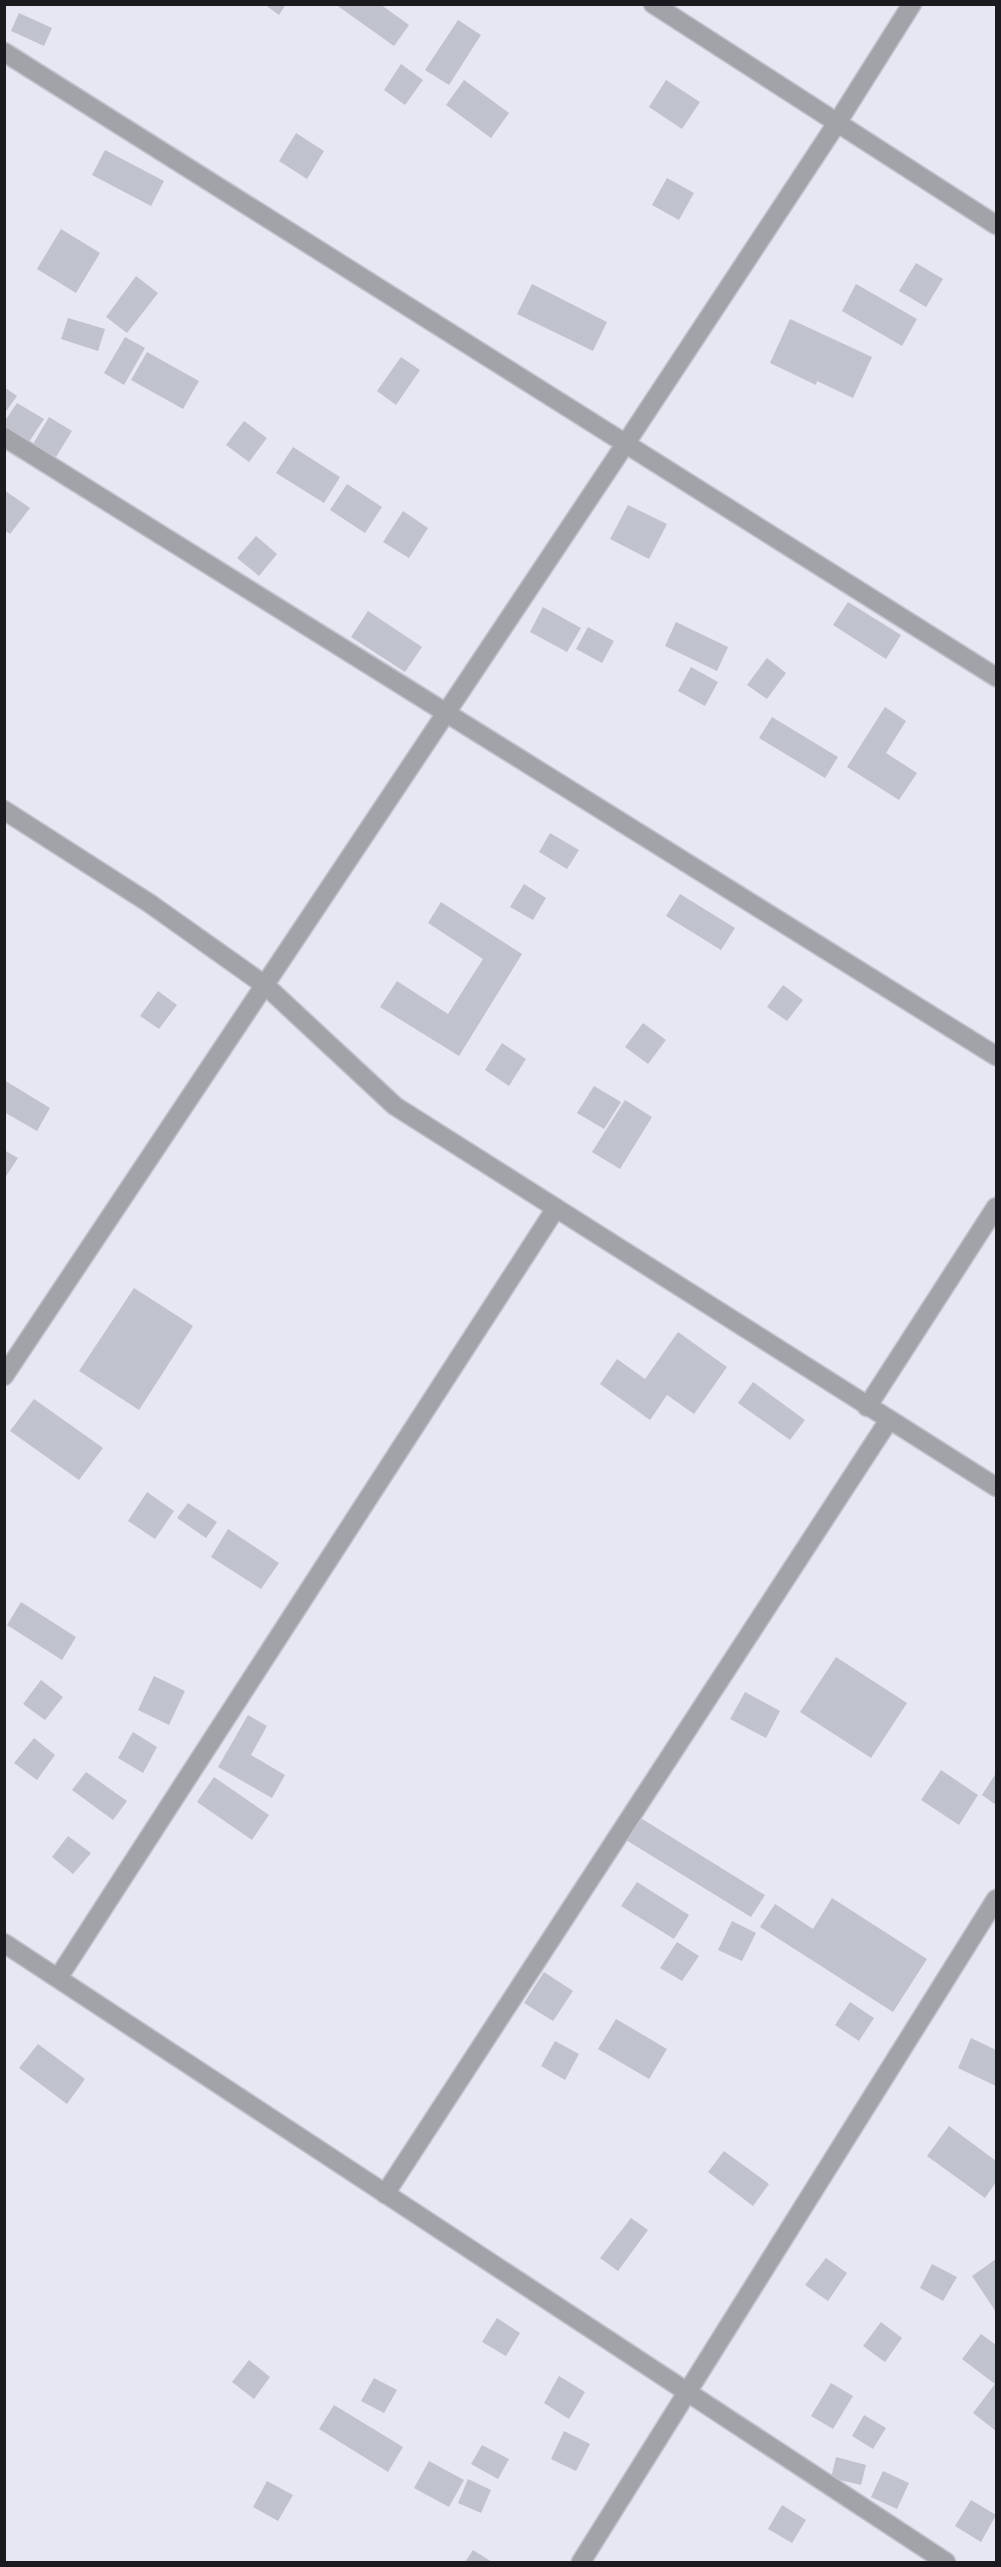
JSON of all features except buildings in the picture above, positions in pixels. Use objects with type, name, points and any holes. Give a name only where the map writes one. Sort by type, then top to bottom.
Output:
[{"type":"street","points":[[653,4],[996,225]]},
{"type":"street","points":[[4,1376],[626,443],[837,123],[912,4]]},
{"type":"street","points":[[4,51],[996,677]]},
{"type":"street","points":[[4,437],[996,1056]]},
{"type":"street","points":[[4,810],[149,903],[266,986],[395,1106],[996,1487]]},
{"type":"street","points":[[867,1407],[996,1207]]},
{"type":"street","points":[[58,1978],[556,1208]]},
{"type":"street","points":[[385,2194],[889,1420]]},
{"type":"street","points":[[581,2562],[996,1899]]},
{"type":"street","points":[[4,1943],[946,2562]]}]
